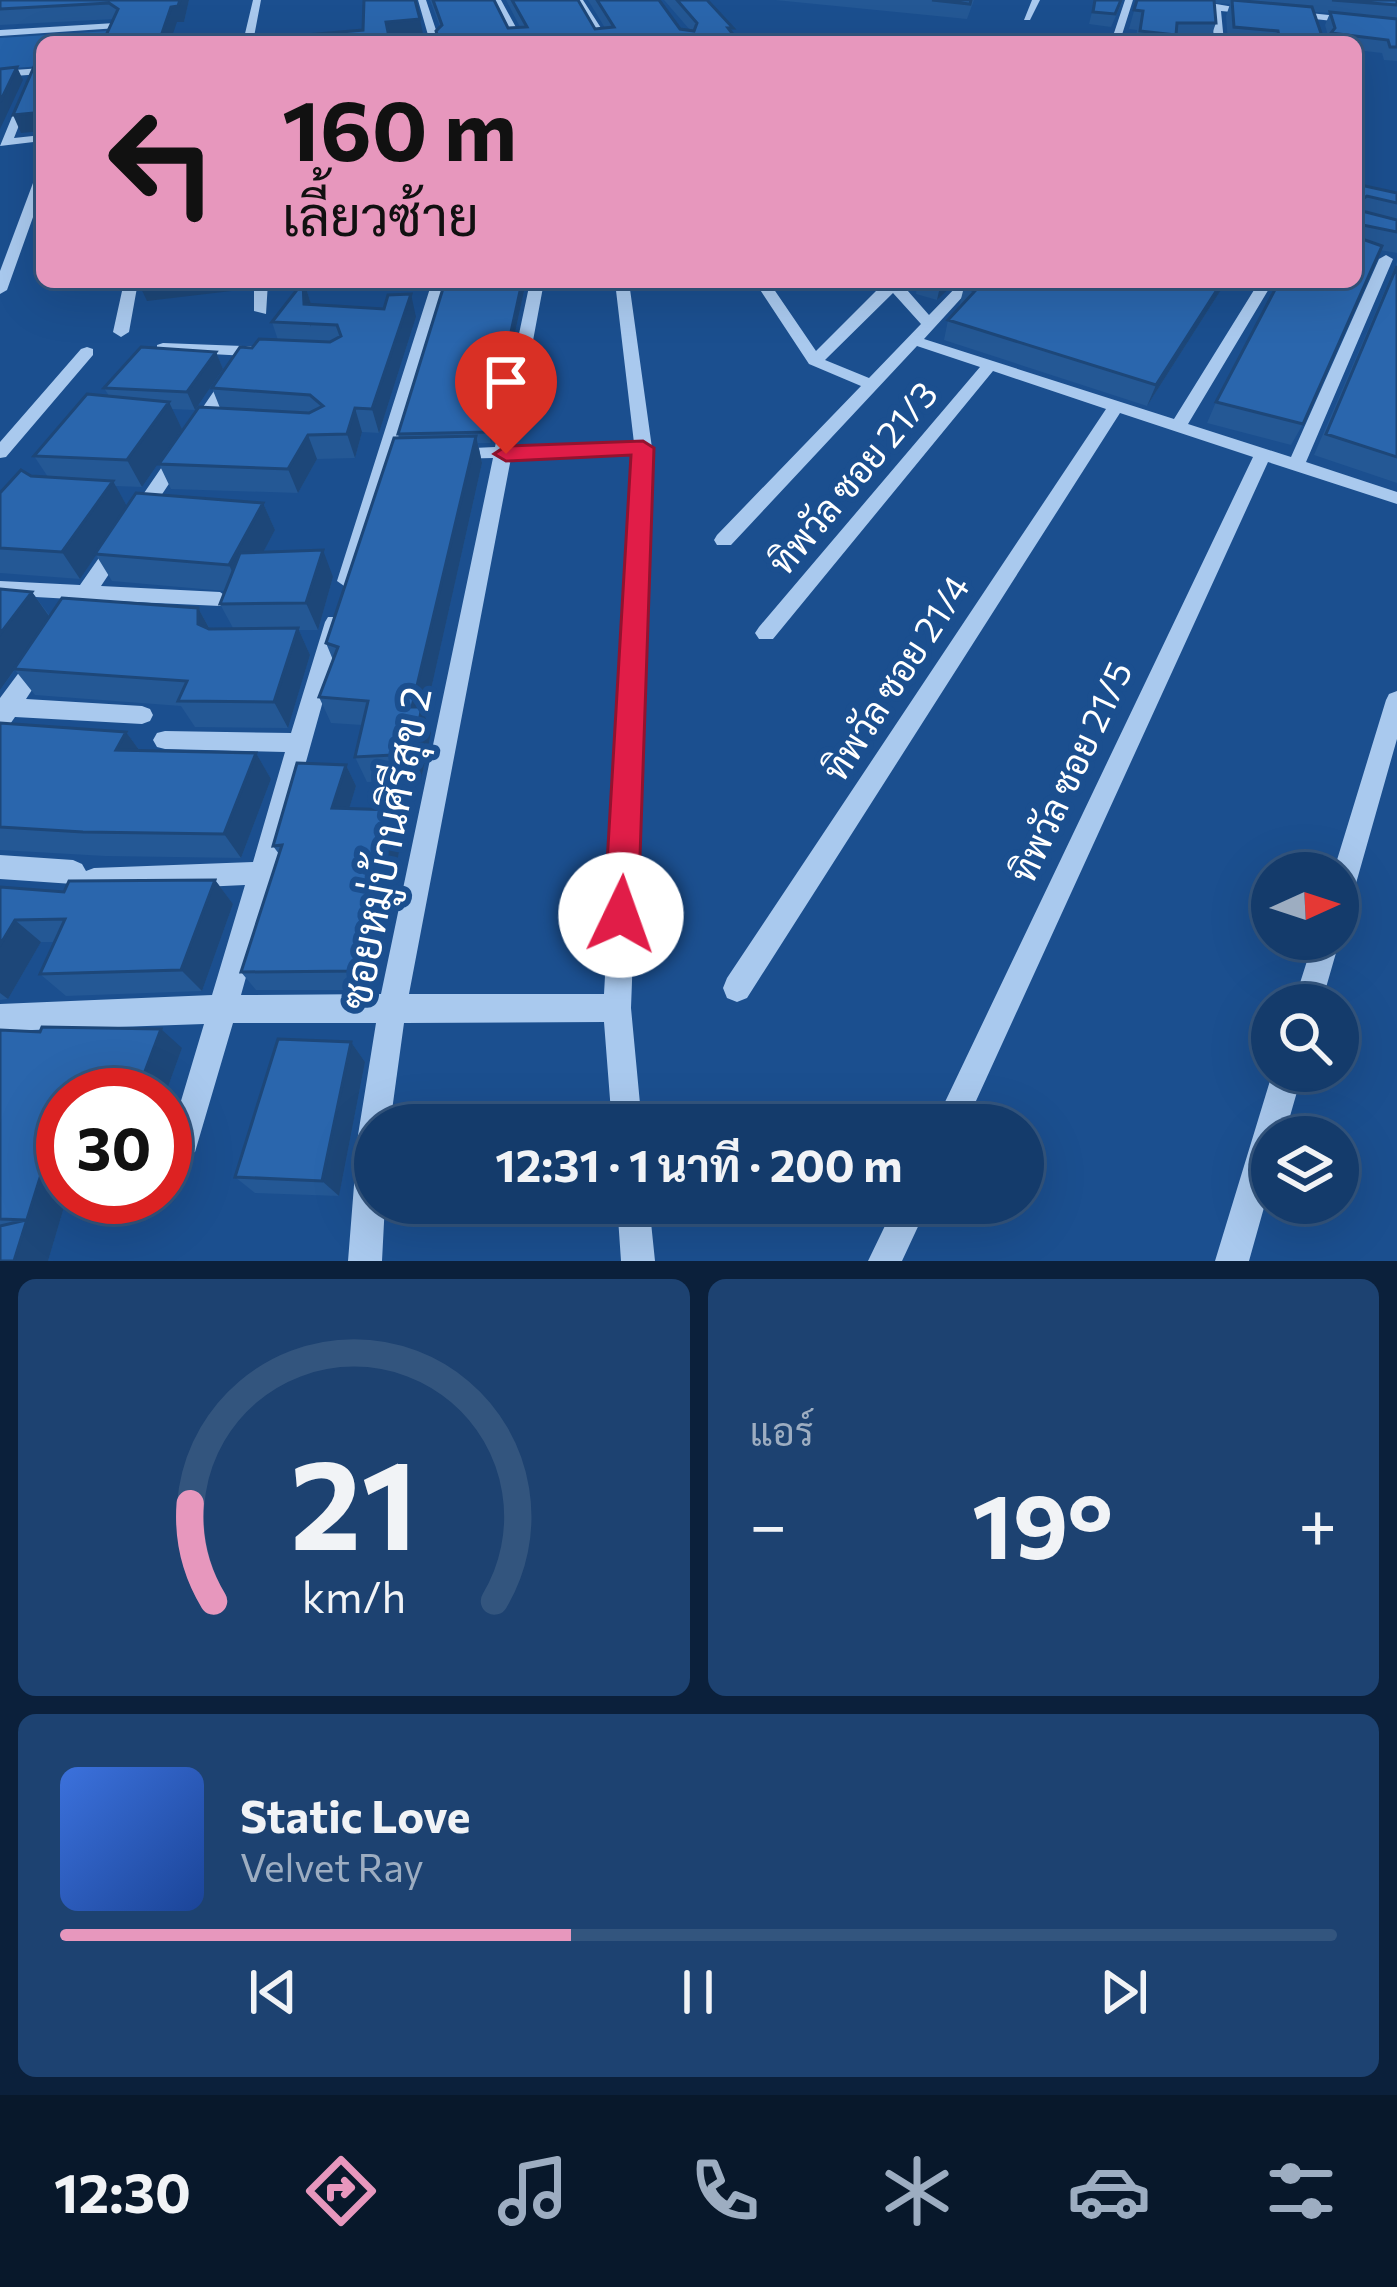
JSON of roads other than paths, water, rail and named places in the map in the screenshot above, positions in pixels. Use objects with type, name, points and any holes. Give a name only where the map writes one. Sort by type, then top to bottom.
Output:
[{"type":"street","points":[[249,36],[257,0]]},
{"type":"street","points":[[422,0],[433,36]]},
{"type":"street","points":[[497,0],[516,36]]},
{"type":"street","points":[[579,0],[601,36]]},
{"type":"street","points":[[1027,18],[1036,0]]},
{"type":"street","points":[[1117,36],[1129,0]]},
{"type":"street","points":[[1139,0],[1315,22],[1397,25]]},
{"type":"street","points":[[1216,7],[1218,36]]},
{"type":"street","points":[[0,33],[116,26]]},
{"type":"street","points":[[0,74],[36,74]]},
{"type":"street","points":[[3,142],[36,78]]},
{"type":"street","points":[[3,142],[36,139]]},
{"type":"street","points":[[0,290],[36,191]]},
{"type":"street","points":[[1297,463],[1385,259]]},
{"type":"street","points":[[121,332],[130,288]]},
{"type":"street","points":[[261,288],[261,311]]},
{"type":"street","points":[[192,1114],[300,742],[319,642],[344,557],[384,455],[437,288]]},
{"type":"street","name":"ซอยหมู่บ้านศิรีสุข 2","points":[[365,1261],[373,1135],[392,1009],[536,288]]},
{"type":"street","points":[[623,288],[643,448],[617,1008],[625,1104]]},
{"type":"street","points":[[767,288],[815,361],[872,385]]},
{"type":"street","points":[[815,361],[888,288]]},
{"type":"street","points":[[897,288],[928,324]]},
{"type":"street","points":[[724,540],[963,288]]},
{"type":"street","points":[[1178,426],[1262,288]]},
{"type":"street","points":[[914,340],[1397,498]]},
{"type":"street","points":[[163,348],[294,354]]},
{"type":"street","points":[[60,631],[249,351]]},
{"type":"street","points":[[0,453],[87,352]]},
{"type":"street","name":"ทิพวัล ซอย 21/3","points":[[766,633],[990,365]]},
{"type":"street","name":"ทิพวัล ซอย 21/4","points":[[736,988],[1116,406]]},
{"type":"street","points":[[177,420],[224,423]]},
{"type":"street","points":[[384,455],[643,448]]},
{"type":"street","name":"ทิพวัล ซอย 21/5","points":[[959,1104],[1264,452]]},
{"type":"street","points":[[0,588],[220,598]]},
{"type":"street","points":[[3,712],[47,650]]},
{"type":"street","points":[[1352,852],[1397,700]]},
{"type":"street","points":[[3,712],[142,715]]},
{"type":"street","points":[[165,740],[300,742]]},
{"type":"street","points":[[0,867],[83,876],[262,874]]},
{"type":"street","points":[[4,1017],[222,1009],[617,1008]]},
{"type":"street","points":[[1232,1261],[1282,1092]]},
{"type":"street","points":[[635,1224],[638,1261]]},
{"type":"street","points":[[886,1261],[903,1224]]}]
